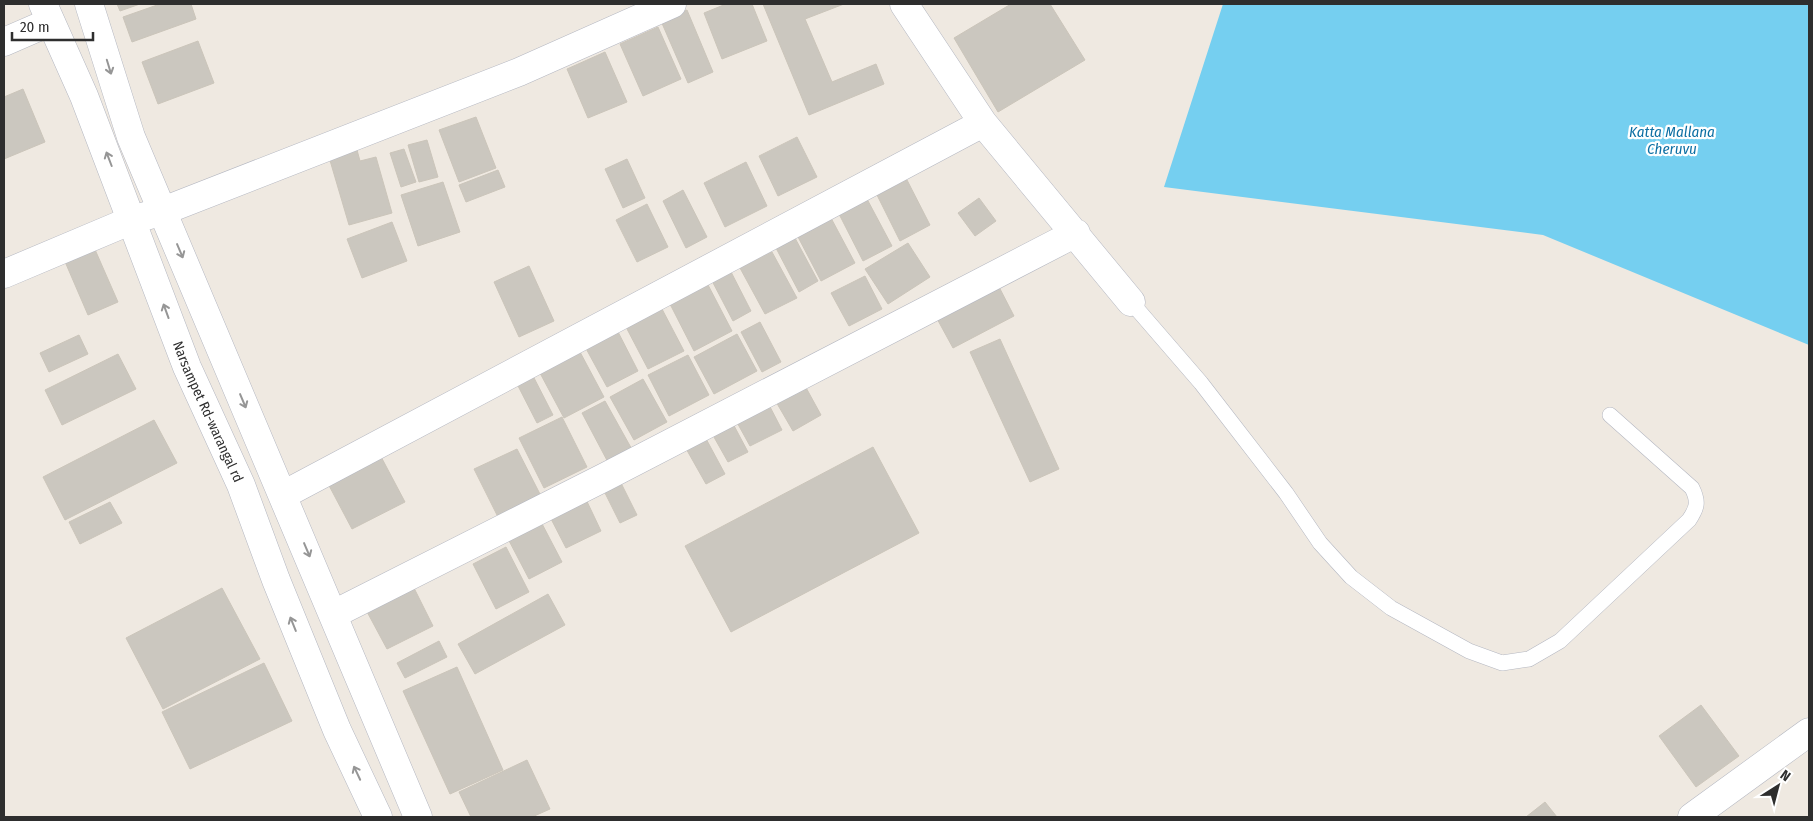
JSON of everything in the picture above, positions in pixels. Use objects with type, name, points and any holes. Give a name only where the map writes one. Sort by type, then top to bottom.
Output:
[{"type":"street","points":[[90,4],[131,137],[334,614],[418,817]]},
{"type":"street","points":[[4,274],[132,220],[163,211],[519,72],[672,4]]},
{"type":"street","points":[[904,4],[983,123],[1132,302]]},
{"type":"street","points":[[4,42],[46,13]]},
{"type":"street","name":"Narsampet Rd-warangal rd","points":[[46,13],[84,96],[187,367],[241,486],[276,580],[333,721],[378,817]]},
{"type":"street","points":[[282,495],[983,123]]},
{"type":"street","points":[[334,614],[1076,234]]},
{"type":"street","points":[[1692,817],[1809,732]]},
{"type":"lane","points":[[1132,302],[1201,383],[1286,493],[1320,543],[1350,577],[1391,608],[1469,651],[1502,663],[1529,660],[1560,641],[1689,520],[1696,510],[1697,499],[1692,488],[1610,415]]},
{"type":"water","name":"Katta Mallana Cheruvu","points":[[1223,4],[1809,4],[1809,345],[1543,235],[1164,187]]},
{"type":"building","points":[[117,4],[140,4],[120,11]]},
{"type":"building","points":[[160,4],[191,4],[196,19],[132,42],[123,17]]},
{"type":"building","points":[[726,4],[752,4],[767,41],[722,59],[704,13]]},
{"type":"building","points":[[763,4],[844,4],[805,19],[832,82],[876,64],[884,84],[809,115]]},
{"type":"building","points":[[1011,4],[1050,4],[1085,60],[998,112],[954,38]]},
{"type":"building","points":[[687,10],[713,72],[688,83],[661,21]]},
{"type":"building","points":[[658,27],[681,79],[643,96],[620,44]]},
{"type":"building","points":[[198,41],[214,83],[158,104],[142,62]]},
{"type":"building","points":[[605,52],[627,102],[588,118],[567,69]]},
{"type":"building","points":[[23,89],[45,142],[4,159],[4,97]]},
{"type":"building","points":[[476,117],[496,168],[459,182],[439,130]]},
{"type":"building","points":[[797,137],[817,177],[778,196],[759,156]]},
{"type":"building","points":[[427,140],[438,177],[419,182],[408,145]]},
{"type":"building","points":[[404,149],[416,182],[401,187],[390,153]]},
{"type":"building","points":[[357,150],[360,161],[376,157],[392,213],[349,225],[329,157]]},
{"type":"building","points":[[627,159],[645,198],[623,208],[605,169]]},
{"type":"building","points":[[746,162],[767,206],[725,227],[704,183]]},
{"type":"building","points":[[498,170],[505,187],[466,202],[459,185]]},
{"type":"building","points":[[907,180],[930,225],[900,241],[877,195]]},
{"type":"building","points":[[443,182],[460,232],[418,246],[401,195]]},
{"type":"building","points":[[683,190],[707,237],[686,248],[663,201]]},
{"type":"building","points":[[979,198],[996,221],[975,236],[958,213]]},
{"type":"building","points":[[867,199],[892,246],[863,261],[839,214]]},
{"type":"building","points":[[647,204],[668,247],[637,262],[616,220]]},
{"type":"building","points":[[831,218],[855,263],[821,281],[797,235]]},
{"type":"building","points":[[392,222],[407,261],[362,278],[347,239]]},
{"type":"building","points":[[795,238],[818,281],[799,292],[776,248]]},
{"type":"building","points":[[908,243],[930,277],[888,304],[865,269]]},
{"type":"building","points":[[93,245],[118,302],[88,315],[63,257]]},
{"type":"building","points":[[772,252],[797,298],[765,314],[740,268]]},
{"type":"building","points":[[529,266],[554,321],[519,337],[494,282]]},
{"type":"building","points":[[729,268],[751,311],[733,321],[710,277]]},
{"type":"building","points":[[865,276],[882,309],[849,326],[831,293]]},
{"type":"building","points":[[707,283],[732,331],[694,351],[669,302]]},
{"type":"building","points":[[997,283],[1014,316],[953,348],[935,315]]},
{"type":"building","points":[[662,309],[684,351],[648,369],[626,327]]},
{"type":"building","points":[[760,322],[781,362],[762,372],[741,332]]},
{"type":"building","points":[[615,326],[638,371],[607,387],[583,343]]},
{"type":"building","points":[[737,334],[757,371],[714,394],[694,357]]},
{"type":"building","points":[[79,335],[88,354],[49,372],[40,353]]},
{"type":"building","points":[[1000,339],[1059,469],[1030,482],[970,352]]},
{"type":"building","points":[[580,352],[604,397],[564,418],[540,373]]},
{"type":"building","points":[[118,354],[136,389],[62,425],[45,390]]},
{"type":"building","points":[[688,355],[709,395],[669,416],[648,375]]},
{"type":"building","points":[[531,372],[553,415],[537,423],[515,380]]},
{"type":"building","points":[[643,379],[667,422],[634,440],[610,397]]},
{"type":"building","points":[[804,384],[821,415],[793,431],[775,400]]},
{"type":"building","points":[[605,401],[634,453],[610,466],[582,413]]},
{"type":"building","points":[[767,401],[782,430],[750,446],[734,417]]},
{"type":"building","points":[[562,417],[587,467],[544,488],[519,438]]},
{"type":"building","points":[[154,420],[177,463],[65,520],[43,477]]},
{"type":"building","points":[[731,420],[748,452],[728,462],[710,430]]},
{"type":"building","points":[[704,435],[725,474],[706,484],[684,445]]},
{"type":"building","points":[[873,447],[919,533],[731,632],[685,546]]},
{"type":"building","points":[[517,449],[542,498],[499,519],[474,469]]},
{"type":"building","points":[[378,451],[405,502],[352,529],[325,478]]},
{"type":"building","points":[[617,475],[637,515],[620,523],[600,483]]},
{"type":"building","points":[[583,493],[601,531],[566,548],[547,511]]},
{"type":"building","points":[[110,502],[122,523],[80,544],[69,522]]},
{"type":"building","points":[[539,518],[562,562],[529,579],[506,535]]},
{"type":"building","points":[[506,547],[529,592],[496,609],[473,564]]},
{"type":"building","points":[[412,584],[433,626],[387,649],[365,608]]},
{"type":"building","points":[[222,588],[260,659],[163,709],[126,638]]},
{"type":"building","points":[[548,594],[565,625],[475,674],[458,644]]},
{"type":"building","points":[[439,641],[447,657],[405,678],[397,663]]},
{"type":"building","points":[[264,663],[292,721],[190,769],[162,712]]},
{"type":"building","points":[[457,667],[503,770],[450,794],[403,691]]},
{"type":"building","points":[[1701,705],[1739,756],[1696,787],[1659,736]]},
{"type":"building","points":[[527,760],[550,809],[532,817],[471,817],[459,792]]},
{"type":"building","points":[[1545,802],[1557,817],[1526,817]]}]
